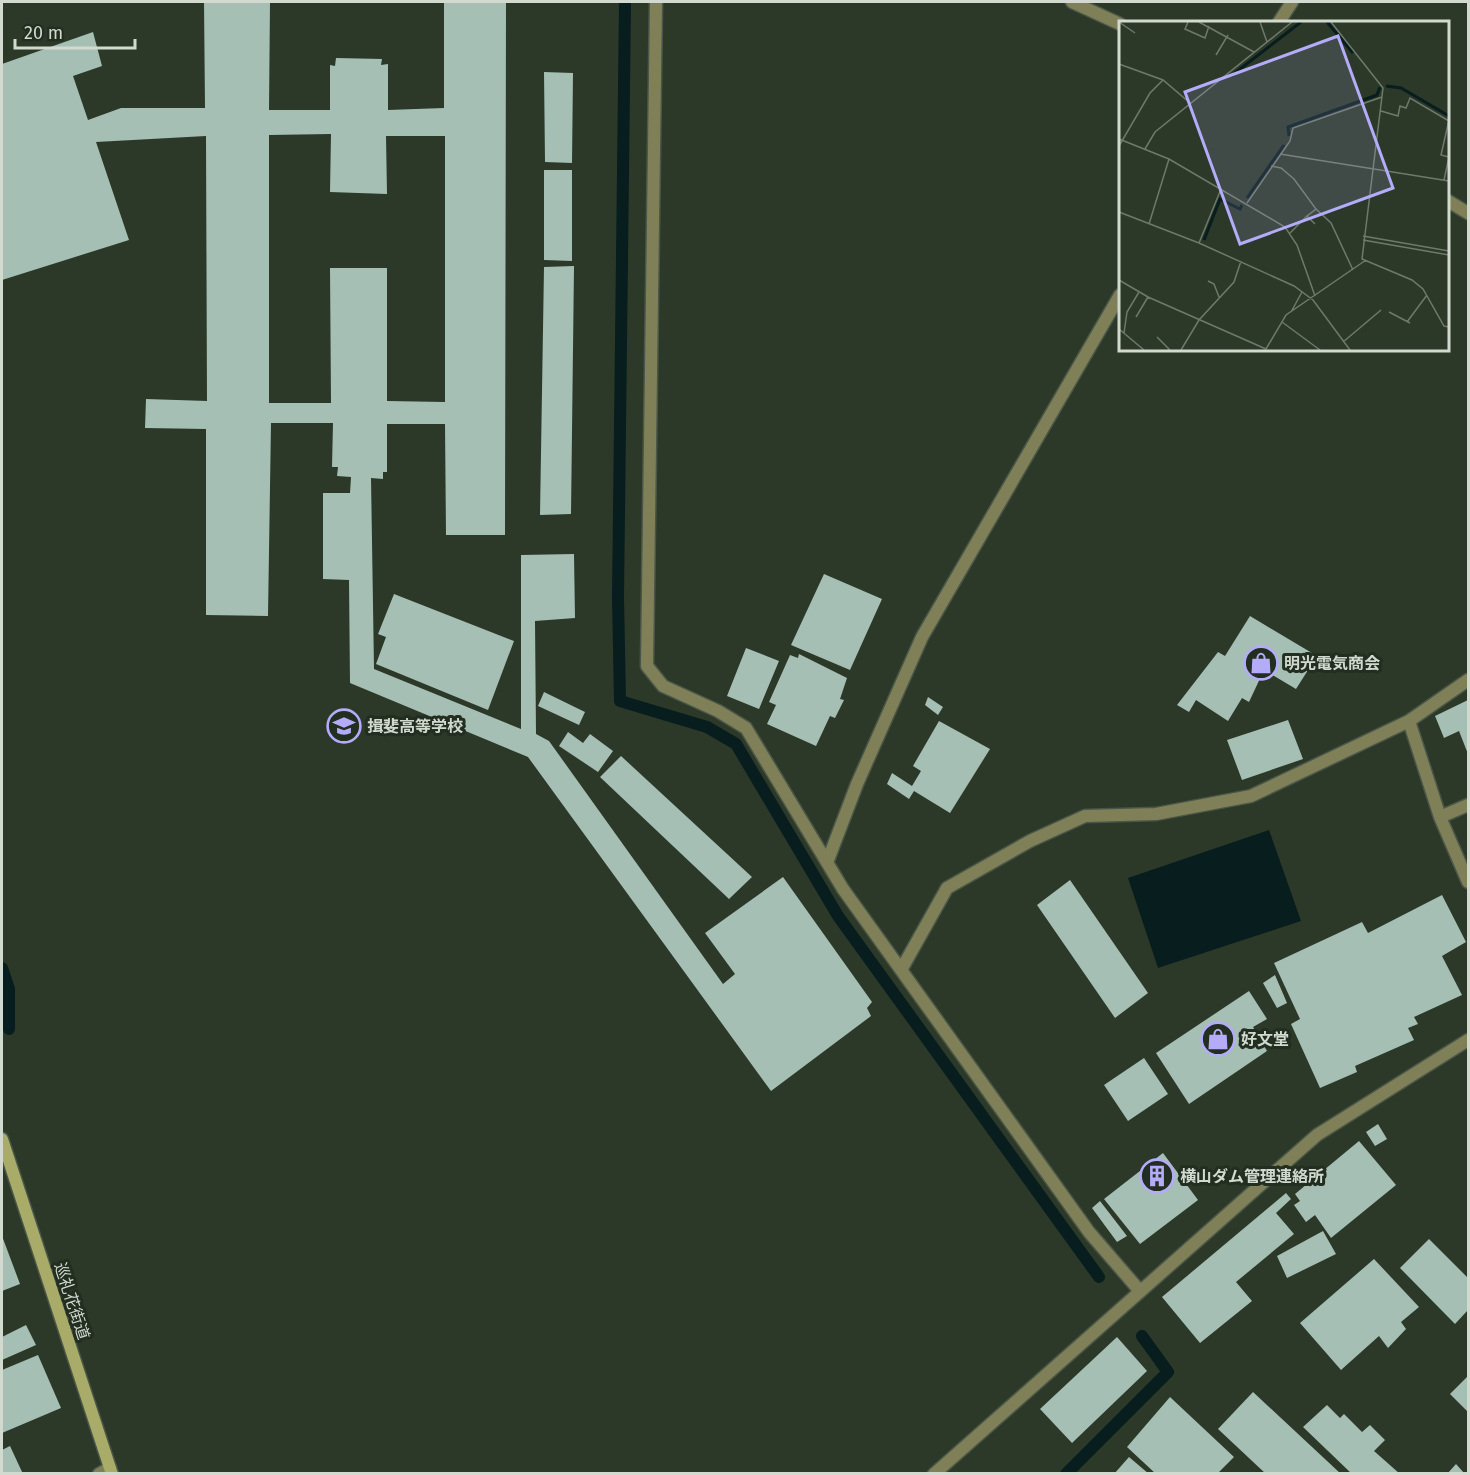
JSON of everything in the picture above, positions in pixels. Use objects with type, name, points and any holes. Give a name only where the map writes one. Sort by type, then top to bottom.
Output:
[{"type":"street","points":[[656,2],[647,666],[663,686],[718,711],[746,728],[828,860],[843,889],[1089,1232],[1139,1290]]},
{"type":"street","points":[[1072,2],[1119,24]]},
{"type":"street","points":[[1280,21],[1292,2]]},
{"type":"street","points":[[1449,202],[1468,213]]},
{"type":"street","points":[[828,860],[857,784],[922,637],[1119,297]]},
{"type":"street","points":[[901,970],[947,888],[1030,841],[1085,816],[1156,814],[1251,796],[1409,721],[1468,680]]},
{"type":"street","points":[[1409,721],[1440,817],[1468,882]]},
{"type":"street","points":[[1440,817],[1468,805]]},
{"type":"street","points":[[940,1472],[1139,1290],[1317,1134],[1468,1040]]},
{"type":"street","name":"巡礼花街道","points":[[2,1139],[107,1472]]},
{"type":"water","points":[[1269,830],[1301,921],[1158,968],[1128,878]]},
{"type":"building","points":[[204,2],[270,2],[269,110],[330,110],[330,65],[335,66],[336,58],[382,59],[381,65],[388,64],[388,110],[444,108],[444,2],[506,2],[505,535],[446,535],[445,424],[387,424],[387,472],[383,472],[383,479],[371,478],[374,669],[521,729],[521,555],[574,554],[575,618],[535,621],[536,734],[549,741],[723,984],[735,974],[705,933],[783,877],[872,1002],[867,1008],[871,1016],[771,1091],[528,757],[350,683],[349,580],[323,579],[323,493],[350,493],[351,477],[337,476],[338,467],[332,467],[333,423],[271,423],[268,616],[206,615],[206,429],[145,428],[146,399],[207,401],[206,136],[96,142],[129,240],[2,280],[2,64],[93,32],[102,66],[73,76],[88,120],[121,108],[205,108]],"holes":[[[331,134],[330,192],[387,194],[386,136],[445,136],[445,402],[387,401],[387,268],[330,268],[331,403],[269,403],[269,135]]]},
{"type":"building","points":[[544,72],[573,73],[572,163],[545,162]]},
{"type":"building","points":[[544,170],[572,170],[572,261],[544,260]]},
{"type":"building","points":[[574,266],[571,514],[540,515],[544,267]]},
{"type":"building","points":[[824,574],[882,599],[850,670],[791,645]]},
{"type":"building","points":[[394,594],[514,641],[488,710],[376,664],[386,637],[378,634]]},
{"type":"building","name":"明光電気商会","points":[[1250,616],[1317,656],[1296,689],[1264,670],[1249,702],[1242,698],[1228,721],[1196,700],[1189,712],[1177,705],[1218,652],[1225,656]]},
{"type":"building","points":[[746,648],[779,661],[759,709],[727,696]]},
{"type":"building","points":[[799,654],[847,678],[840,699],[844,700],[835,718],[830,716],[816,746],[767,724],[776,705],[769,702],[790,655],[798,658]]},
{"type":"building","points":[[544,692],[585,712],[579,725],[538,706]]},
{"type":"building","points":[[928,697],[943,707],[938,715],[925,705]]},
{"type":"building","points":[[1468,700],[1468,754],[1459,731],[1444,738],[1435,716]]},
{"type":"building","points":[[1288,720],[1303,759],[1242,780],[1227,740]]},
{"type":"building","points":[[939,721],[990,749],[950,813],[914,791],[909,799],[887,784],[892,773],[912,786],[921,771],[913,766]]},
{"type":"building","points":[[568,732],[583,743],[590,734],[613,751],[598,772],[559,746]]},
{"type":"building","points":[[621,756],[752,877],[729,899],[600,777]]},
{"type":"building","points":[[1070,880],[1148,993],[1115,1018],[1037,905]]},
{"type":"building","points":[[1442,895],[1466,942],[1442,956],[1462,995],[1414,1017],[1418,1024],[1408,1028],[1414,1040],[1355,1066],[1357,1072],[1320,1088],[1291,1024],[1300,1019],[1274,963],[1362,922],[1368,933]]},
{"type":"building","points":[[1275,975],[1287,1003],[1277,1008],[1263,983]]},
{"type":"building","name":"好文堂","points":[[1249,991],[1267,1019],[1253,1027],[1267,1051],[1189,1104],[1156,1053]]},
{"type":"building","points":[[1144,1058],[1168,1094],[1128,1121],[1104,1085]]},
{"type":"building","points":[[1378,1124],[1387,1139],[1375,1146],[1366,1132]]},
{"type":"building","points":[[1359,1141],[1396,1185],[1331,1238],[1315,1215],[1306,1222],[1294,1205],[1300,1201],[1295,1194]]},
{"type":"building","name":"横山ダム管理連絡所","points":[[1163,1153],[1198,1200],[1140,1244],[1104,1199]]},
{"type":"building","points":[[1286,1193],[1291,1199],[1276,1213],[1294,1234],[1236,1282],[1252,1301],[1200,1343],[1162,1297]]},
{"type":"building","points":[[1100,1201],[1127,1236],[1117,1242],[1092,1208]]},
{"type":"building","points":[[1323,1231],[1336,1254],[1287,1278],[1277,1256]]},
{"type":"building","points":[[2,1236],[20,1284],[2,1291]]},
{"type":"building","points":[[1429,1239],[1468,1278],[1468,1310],[1455,1324],[1400,1268]]},
{"type":"building","points":[[1374,1259],[1419,1307],[1401,1322],[1406,1329],[1388,1348],[1379,1336],[1341,1370],[1300,1323]]},
{"type":"building","points":[[26,1325],[36,1345],[2,1360],[2,1337]]},
{"type":"building","points":[[1117,1337],[1147,1371],[1072,1443],[1040,1409]]},
{"type":"building","points":[[38,1355],[61,1408],[2,1433],[2,1370]]},
{"type":"building","points":[[1468,1376],[1468,1412],[1450,1394]]},
{"type":"building","points":[[1253,1392],[1341,1474],[1266,1474],[1218,1429]]},
{"type":"building","points":[[1170,1397],[1234,1457],[1217,1474],[1156,1474],[1127,1447]]},
{"type":"building","points":[[1327,1405],[1340,1418],[1344,1414],[1362,1432],[1370,1425],[1385,1440],[1374,1451],[1400,1474],[1352,1474],[1303,1427]]},
{"type":"building","points":[[10,1446],[23,1474],[2,1474],[2,1450]]},
{"type":"building","points":[[1129,1457],[1149,1474],[1114,1474]]},
{"type":"building","points":[[1456,1464],[1465,1474],[1447,1474]]},
{"type":"waterway","points":[[625,2],[618,597],[620,701],[707,727],[736,744],[838,916],[1099,1277]]},
{"type":"waterway","points":[[2,968],[9,989],[9,1029]]},
{"type":"waterway","points":[[1066,1474],[1168,1372],[1142,1336]]},
{"type":"place","name":"明光電気商会","points":[[1261,663]]},
{"type":"place","name":"揖斐高等学校","points":[[344,726]]},
{"type":"place","name":"好文堂","points":[[1218,1039]]},
{"type":"place","name":"横山ダム管理連絡所","points":[[1157,1176]]}]
